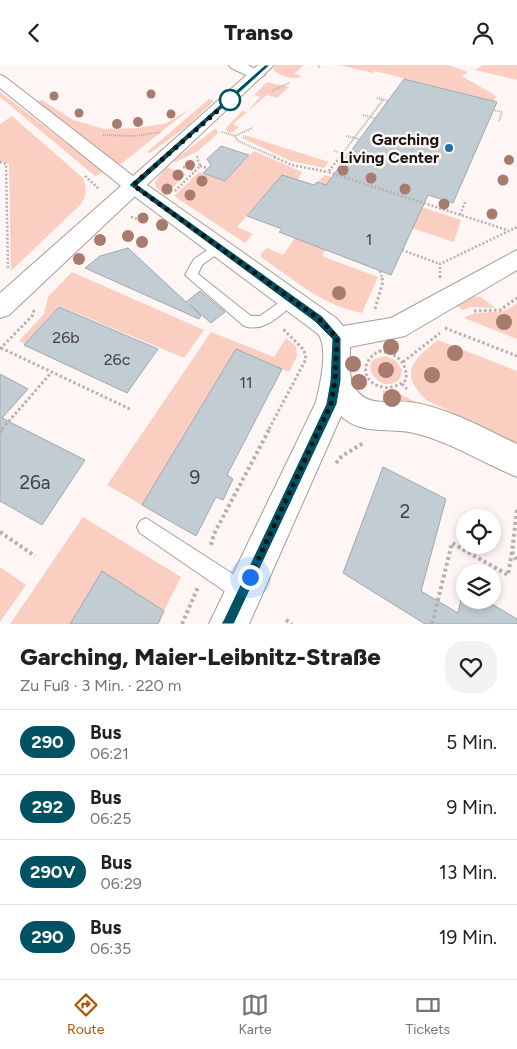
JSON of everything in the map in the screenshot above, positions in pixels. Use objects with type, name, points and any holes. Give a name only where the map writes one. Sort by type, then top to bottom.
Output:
[{"type":"street","points":[[236,65],[262,70]]},
{"type":"street","points":[[0,308],[133,185],[262,70]]},
{"type":"street","points":[[0,79],[110,169],[327,326],[337,338],[335,381],[322,457]]},
{"type":"street","points":[[337,338],[388,331],[417,317],[517,259]]},
{"type":"street","points":[[335,381],[367,428]]},
{"type":"street","points":[[229,624],[243,592],[340,425],[367,428],[414,418],[459,434],[517,461]]},
{"type":"lane","points":[[220,247],[198,262],[191,275],[249,322],[263,321],[291,299]]},
{"type":"lane","points":[[146,527],[243,592]]},
{"type":"path","points":[[272,91],[289,83]]},
{"type":"path","points":[[377,98],[388,101]]},
{"type":"path","points":[[328,171],[383,99]]},
{"type":"path","points":[[493,110],[502,112],[498,121]]},
{"type":"path","points":[[364,115],[375,118]]},
{"type":"path","points":[[215,138],[222,132],[222,128]]},
{"type":"path","points":[[235,136],[252,128]]},
{"type":"path","points":[[100,135],[135,136],[162,132]]},
{"type":"path","points":[[222,132],[235,136],[238,141],[292,165],[328,171],[507,230]]},
{"type":"path","points":[[346,136],[359,139]]},
{"type":"path","points":[[203,151],[196,157],[200,166],[208,169]]},
{"type":"path","points":[[334,151],[347,155]]},
{"type":"path","points":[[0,162],[6,164],[8,275]]},
{"type":"path","points":[[145,221],[200,166]]},
{"type":"path","points":[[460,215],[465,202]]},
{"type":"path","points":[[402,250],[440,264],[507,230],[517,227]]},
{"type":"path","points":[[440,264],[440,284]]},
{"type":"path","points":[[469,311],[500,310],[517,298]]},
{"type":"path","points":[[417,317],[517,356]]},
{"type":"path","points":[[403,362],[453,322]]},
{"type":"path","points":[[0,348],[132,411]]},
{"type":"path","points":[[379,351],[392,353],[403,362],[406,368],[406,380],[397,388],[383,388],[370,381],[364,368],[368,357],[379,351]]},
{"type":"path","points":[[0,432],[51,373]]},
{"type":"path","points":[[182,624],[207,567],[214,534],[297,375]]},
{"type":"path","points":[[322,457],[342,456],[361,443],[367,428]]},
{"type":"path","points":[[432,624],[452,543],[508,575],[517,510]]},
{"type":"path","points":[[0,532],[34,555]]},
{"type":"path","points":[[512,552],[517,561]]},
{"type":"path","points":[[286,620],[292,624]]},
{"type":"shaded area","points":[[276,65],[304,65],[294,74],[302,76],[291,78],[283,76],[273,70]]},
{"type":"shaded area","points":[[339,65],[448,65],[468,72],[462,76],[496,96],[494,101],[375,71],[373,73]]},
{"type":"shaded area","points":[[483,65],[517,65],[517,80],[475,70]]},
{"type":"shaded area","points":[[267,82],[289,87],[277,98],[267,95],[233,124],[239,127],[231,133],[227,132],[226,128],[242,111],[247,112],[260,97],[254,95]]},
{"type":"shaded area","points":[[0,92],[104,172],[95,176],[0,97]]},
{"type":"shaded area","points":[[209,99],[214,101],[186,127],[150,153],[147,152]]},
{"type":"shaded area","points":[[42,100],[73,120],[104,129],[138,128],[167,123],[190,109],[121,164],[116,163],[34,103]]},
{"type":"shaded area","points":[[12,116],[83,178],[86,191],[81,204],[11,271],[9,164],[0,161],[0,124]]},
{"type":"shaded area","points":[[216,128],[218,133],[198,151],[176,162],[173,161]]},
{"type":"shaded area","points":[[244,135],[329,162],[324,168],[291,161],[242,138]]},
{"type":"shaded area","points":[[254,151],[302,172],[297,180],[282,175],[237,227],[253,234],[245,243],[174,196],[199,172],[225,181]]},
{"type":"shaded area","points":[[166,167],[186,174],[165,196],[156,187],[155,182]]},
{"type":"shaded area","points":[[325,175],[461,220],[454,242],[351,208],[322,256],[378,277],[362,313],[321,298],[261,257],[261,253],[267,248],[283,255],[331,187],[317,182]]},
{"type":"shaded area","points":[[72,272],[204,330],[184,358],[59,306],[25,344],[19,341],[44,314],[48,297]]},
{"type":"shaded area","points":[[472,296],[481,297],[495,308],[471,307],[463,310],[457,306]]},
{"type":"shaded area","points":[[517,303],[517,339],[464,318],[477,313],[503,311]]},
{"type":"shaded area","points":[[211,332],[274,357],[286,338],[296,346],[297,356],[289,372],[236,349],[142,505],[107,485]]},
{"type":"shaded area","points":[[438,340],[517,371],[517,443],[426,400],[417,390],[411,374],[412,367],[416,360]]},
{"type":"shaded area","points":[[386,356],[396,361],[402,370],[399,380],[391,384],[384,384],[374,377],[370,366],[374,359]]},
{"type":"shaded area","points":[[383,390],[396,392],[433,411],[383,404]]},
{"type":"shaded area","points":[[83,517],[181,577],[164,611],[102,571],[70,624],[10,624]]},
{"type":"shaded area","points":[[0,567],[26,585],[0,622]]},
{"type":"building","points":[[404,79],[497,102],[453,203],[428,195],[391,275],[279,232],[282,229],[247,216],[282,175],[314,185],[317,182],[326,185]]},
{"type":"building","points":[[221,146],[249,155],[225,181],[203,173],[211,165],[207,159]]},
{"type":"building","points":[[128,248],[186,302],[200,291],[225,312],[211,323],[189,304],[201,316],[199,319],[85,268],[100,256]]},
{"type":"building","points":[[59,307],[158,349],[127,393],[24,345]]},
{"type":"building","points":[[236,349],[282,369],[227,475],[233,479],[223,500],[216,497],[196,536],[142,505]]},
{"type":"building","points":[[0,374],[28,389],[2,418],[85,460],[42,525],[0,501]]},
{"type":"building","points":[[383,467],[446,499],[421,591],[458,613],[459,609],[500,609],[517,619],[517,624],[425,624],[343,573]]},
{"type":"building","points":[[102,571],[164,611],[158,624],[70,624]]},
{"type":"bus line","name":"290","points":[[229,624],[331,404],[335,381],[337,338],[319,319],[133,185],[227,103],[267,65]]},
{"type":"place","name":"Garching Living Center","points":[[449,148]]},
{"type":"route","points":[[230,100],[133,185],[319,319],[337,338],[335,381],[331,404],[250,577]]}]
